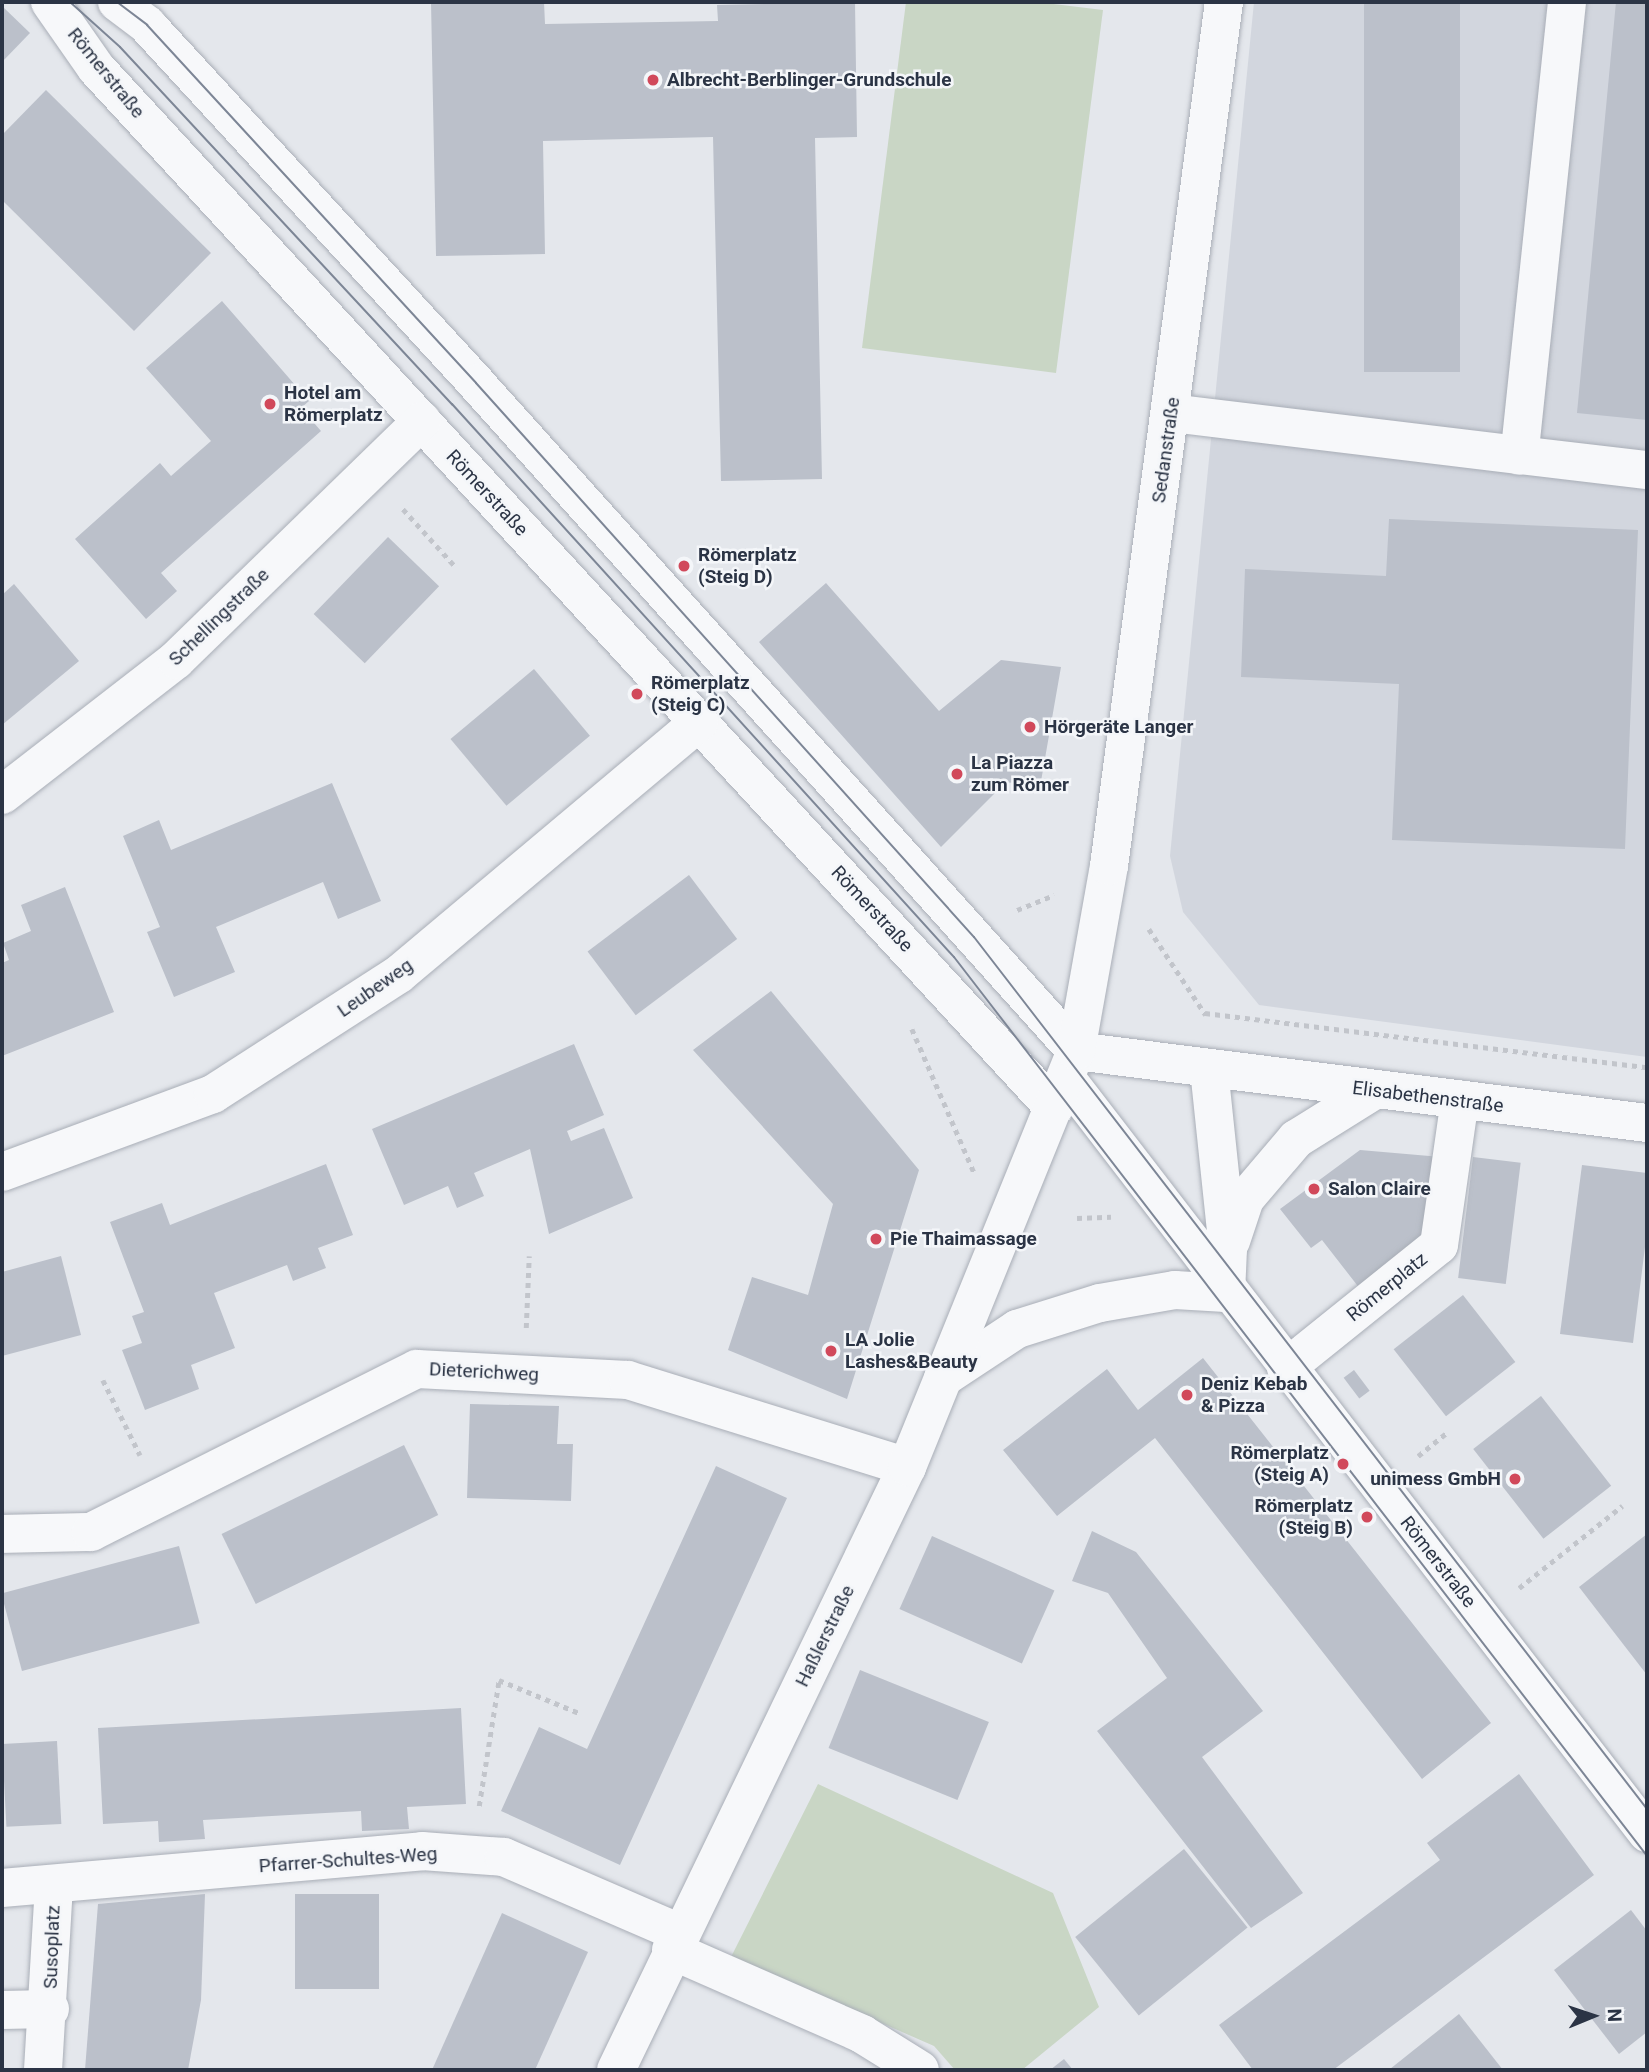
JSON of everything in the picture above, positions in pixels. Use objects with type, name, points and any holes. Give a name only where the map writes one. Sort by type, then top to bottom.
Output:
[{"type":"street","name":"Römerstraße","points":[[50,2],[96,68],[934,976],[1065,1079]]},
{"type":"street","points":[[117,2],[147,25],[457,362],[988,927],[1065,1079],[1226,1293]]},
{"type":"street","name":"Sedanstraße","points":[[1065,1079],[1103,897],[1171,413],[1224,2]]},
{"type":"street","points":[[1520,455],[1566,2]]},
{"type":"street","points":[[1171,413],[1647,470]]},
{"type":"street","name":"Schellingstraße","points":[[2,795],[176,660],[422,421]]},
{"type":"street","name":"Leubeweg","points":[[2,1172],[213,1094],[400,974],[699,722]]},
{"type":"street","points":[[1065,1079],[1209,1069],[1228,1249],[1226,1293]]},
{"type":"street","name":"Elisabethenstraße","points":[[1209,1069],[1647,1123]]},
{"type":"street","name":"Haßlerstraße","points":[[616,2070],[907,1467],[1065,1079]]},
{"type":"street","points":[[1228,1249],[1245,1199],[1278,1158],[1296,1139],[1373,1091]]},
{"type":"street","name":"Römerplatz","points":[[1286,1368],[1439,1245],[1460,1100]]},
{"type":"street","points":[[943,1378],[1017,1329],[1100,1303],[1175,1290],[1226,1293]]},
{"type":"street","name":"Römerstraße","points":[[1226,1293],[1647,1833]]},
{"type":"street","name":"Dieterichweg","points":[[2,1534],[91,1532],[417,1369],[628,1380],[907,1467]]},
{"type":"street","name":"Pfarrer-Schultes-Weg","points":[[2,1888],[54,1886],[422,1851],[504,1857],[577,1883],[676,1942],[862,2034],[920,2070]]},
{"type":"street","name":"Susoplatz","points":[[43,2070],[50,2009],[54,1886]]},
{"type":"street","name":"Susoplatz","points":[[2,2010],[50,2009]]},
{"type":"path","points":[[369,472],[454,565]]},
{"type":"path","points":[[988,927],[1061,892]]},
{"type":"path","points":[[1144,923],[1211,1021]]},
{"type":"path","points":[[1205,1013],[1647,1067]]},
{"type":"path","points":[[907,1018],[976,1178]]},
{"type":"path","points":[[1077,1218],[1126,1216]]},
{"type":"path","points":[[524,1374],[529,1256]]},
{"type":"path","points":[[103,1380],[160,1497]]},
{"type":"path","points":[[1508,1597],[1622,1506]]},
{"type":"path","points":[[471,1855],[499,1680],[579,1713]]},
{"type":"shaded area","points":[[1254,2],[1647,2],[1647,1057],[1259,1005],[1183,912],[1170,856]]},
{"type":"green space","points":[[906,2],[1037,2],[1103,10],[1056,373],[862,348]]},
{"type":"green space","points":[[818,1784],[1053,1893],[1099,2007],[1022,2070],[955,2070],[934,2046],[731,1957]]},
{"type":"building","points":[[431,2],[544,2],[545,24],[718,21],[717,5],[855,2],[857,137],[815,138],[822,479],[721,481],[713,137],[543,141],[545,254],[436,256]]},
{"type":"building","points":[[1364,2],[1460,2],[1460,372],[1364,372]]},
{"type":"building","points":[[1616,2],[1647,2],[1647,420],[1577,413]]},
{"type":"building","points":[[2,6],[30,33],[2,62]]},
{"type":"building","points":[[46,90],[211,253],[134,331],[2,200],[2,135]]},
{"type":"building","points":[[222,301],[309,401],[301,408],[321,431],[161,573],[177,591],[146,619],[75,539],[160,463],[171,476],[211,441],[146,368]]},
{"type":"building","points":[[1389,519],[1638,530],[1625,849],[1392,840],[1399,684],[1241,677],[1245,569],[1386,576]]},
{"type":"building","points":[[388,537],[439,586],[365,663],[314,614]]},
{"type":"building","points":[[826,583],[939,711],[1001,660],[1061,667],[1040,787],[1006,782],[941,847],[759,642]]},
{"type":"building","points":[[14,584],[79,661],[2,725],[2,595]]},
{"type":"building","points":[[534,669],[590,736],[506,806],[451,739]]},
{"type":"building","points":[[332,783],[381,901],[338,919],[323,882],[216,927],[235,972],[174,997],[147,932],[160,927],[123,836],[159,820],[171,850]]},
{"type":"building","points":[[689,875],[737,939],[636,1015],[588,951]]},
{"type":"building","points":[[65,887],[114,1012],[2,1056],[2,963],[9,960],[3,943],[31,931],[21,905]]},
{"type":"building","points":[[771,991],[919,1170],[847,1399],[728,1350],[752,1277],[808,1295],[833,1204],[693,1050]]},
{"type":"building","points":[[574,1044],[604,1115],[567,1131],[571,1141],[604,1128],[633,1198],[549,1234],[530,1149],[474,1173],[484,1196],[457,1208],[448,1186],[404,1205],[372,1129]]},
{"type":"building","points":[[1360,1150],[1441,1157],[1430,1243],[1364,1294],[1322,1240],[1311,1248],[1280,1209]]},
{"type":"building","points":[[1473,1157],[1521,1163],[1506,1284],[1458,1278]]},
{"type":"building","points":[[326,1164],[353,1235],[318,1248],[326,1268],[293,1281],[287,1265],[214,1293],[235,1348],[191,1365],[199,1389],[145,1410],[122,1350],[142,1343],[132,1316],[144,1312],[110,1222],[162,1203],[170,1225]]},
{"type":"building","points":[[1582,1165],[1647,1173],[1647,1231],[1633,1343],[1560,1334]]},
{"type":"building","points":[[61,1256],[81,1335],[2,1356],[2,1272]]},
{"type":"building","points":[[1463,1295],[1515,1362],[1446,1416],[1394,1349]]},
{"type":"building","points":[[1203,1358],[1491,1723],[1422,1779],[1155,1438],[1057,1516],[1003,1450],[1107,1369],[1138,1410]]},
{"type":"building","points":[[1354,1370],[1370,1391],[1359,1399],[1344,1378]]},
{"type":"building","points":[[1541,1396],[1611,1486],[1543,1539],[1473,1449]]},
{"type":"building","points":[[470,1404],[559,1406],[557,1444],[573,1444],[571,1501],[467,1498]]},
{"type":"building","points":[[404,1445],[438,1515],[256,1604],[222,1534]]},
{"type":"building","points":[[716,1466],[787,1498],[620,1865],[501,1811],[539,1727],[587,1749]]},
{"type":"building","points":[[1092,1531],[1136,1552],[1263,1711],[1202,1757],[1303,1893],[1251,1928],[1097,1731],[1167,1678],[1108,1593],[1072,1581]]},
{"type":"building","points":[[1647,1534],[1647,1675],[1579,1587]]},
{"type":"building","points":[[932,1536],[1054,1591],[1022,1664],[899,1609]]},
{"type":"building","points":[[179,1546],[200,1623],[22,1671],[2,1593]]},
{"type":"building","points":[[860,1670],[989,1722],[957,1800],[829,1748]]},
{"type":"building","points":[[461,1708],[466,1804],[407,1807],[409,1829],[362,1831],[361,1811],[203,1820],[205,1839],[159,1842],[158,1821],[103,1824],[98,1728]]},
{"type":"building","points":[[57,1741],[61,1824],[6,1827],[2,1744]]},
{"type":"building","points":[[1519,1774],[1594,1875],[1333,2070],[1253,2070],[1219,2025],[1440,1860],[1427,1843]]},
{"type":"building","points":[[1184,1849],[1248,1927],[1139,2016],[1075,1937]]},
{"type":"building","points":[[205,1894],[201,2000],[188,2070],[85,2070],[98,1904]]},
{"type":"building","points":[[295,1894],[379,1894],[379,1989],[295,1989]]},
{"type":"building","points":[[1631,1910],[1647,1931],[1647,2032],[1619,2054],[1554,1970]]},
{"type":"building","points":[[502,1913],[588,1952],[535,2070],[432,2070]]},
{"type":"building","points":[[1459,2014],[1503,2070],[1390,2069]]},
{"type":"building","points":[[1064,2059],[1073,2070],[1050,2070]]},
{"type":"tram line","points":[[70,2],[120,47],[452,404],[954,957],[1647,1856]]},
{"type":"tram line","points":[[117,2],[147,25],[476,383],[974,937],[1647,1809]]},
{"type":"place","name":"Albrecht-Berblinger-Grundschule","points":[[653,80]]},
{"type":"place","name":"Hotel am Römerplatz","points":[[270,404]]},
{"type":"place","name":"Römerplatz (Steig D)","points":[[684,566]]},
{"type":"place","name":"Römerplatz (Steig C)","points":[[637,694]]},
{"type":"place","name":"Hörgeräte Langer","points":[[1030,727]]},
{"type":"place","name":"La Piazza zum Römer","points":[[957,774]]},
{"type":"place","name":"Salon Claire","points":[[1314,1189]]},
{"type":"place","name":"Pie Thaimassage","points":[[876,1239]]},
{"type":"place","name":"LA Jolie Lashes&Beauty","points":[[831,1351]]},
{"type":"place","name":"Deniz Kebab & Pizza","points":[[1187,1395]]},
{"type":"place","name":"Römerplatz (Steig A)","points":[[1343,1464]]},
{"type":"place","name":"unimess GmbH","points":[[1515,1479]]},
{"type":"place","name":"Römerplatz (Steig B)","points":[[1367,1517]]}]
